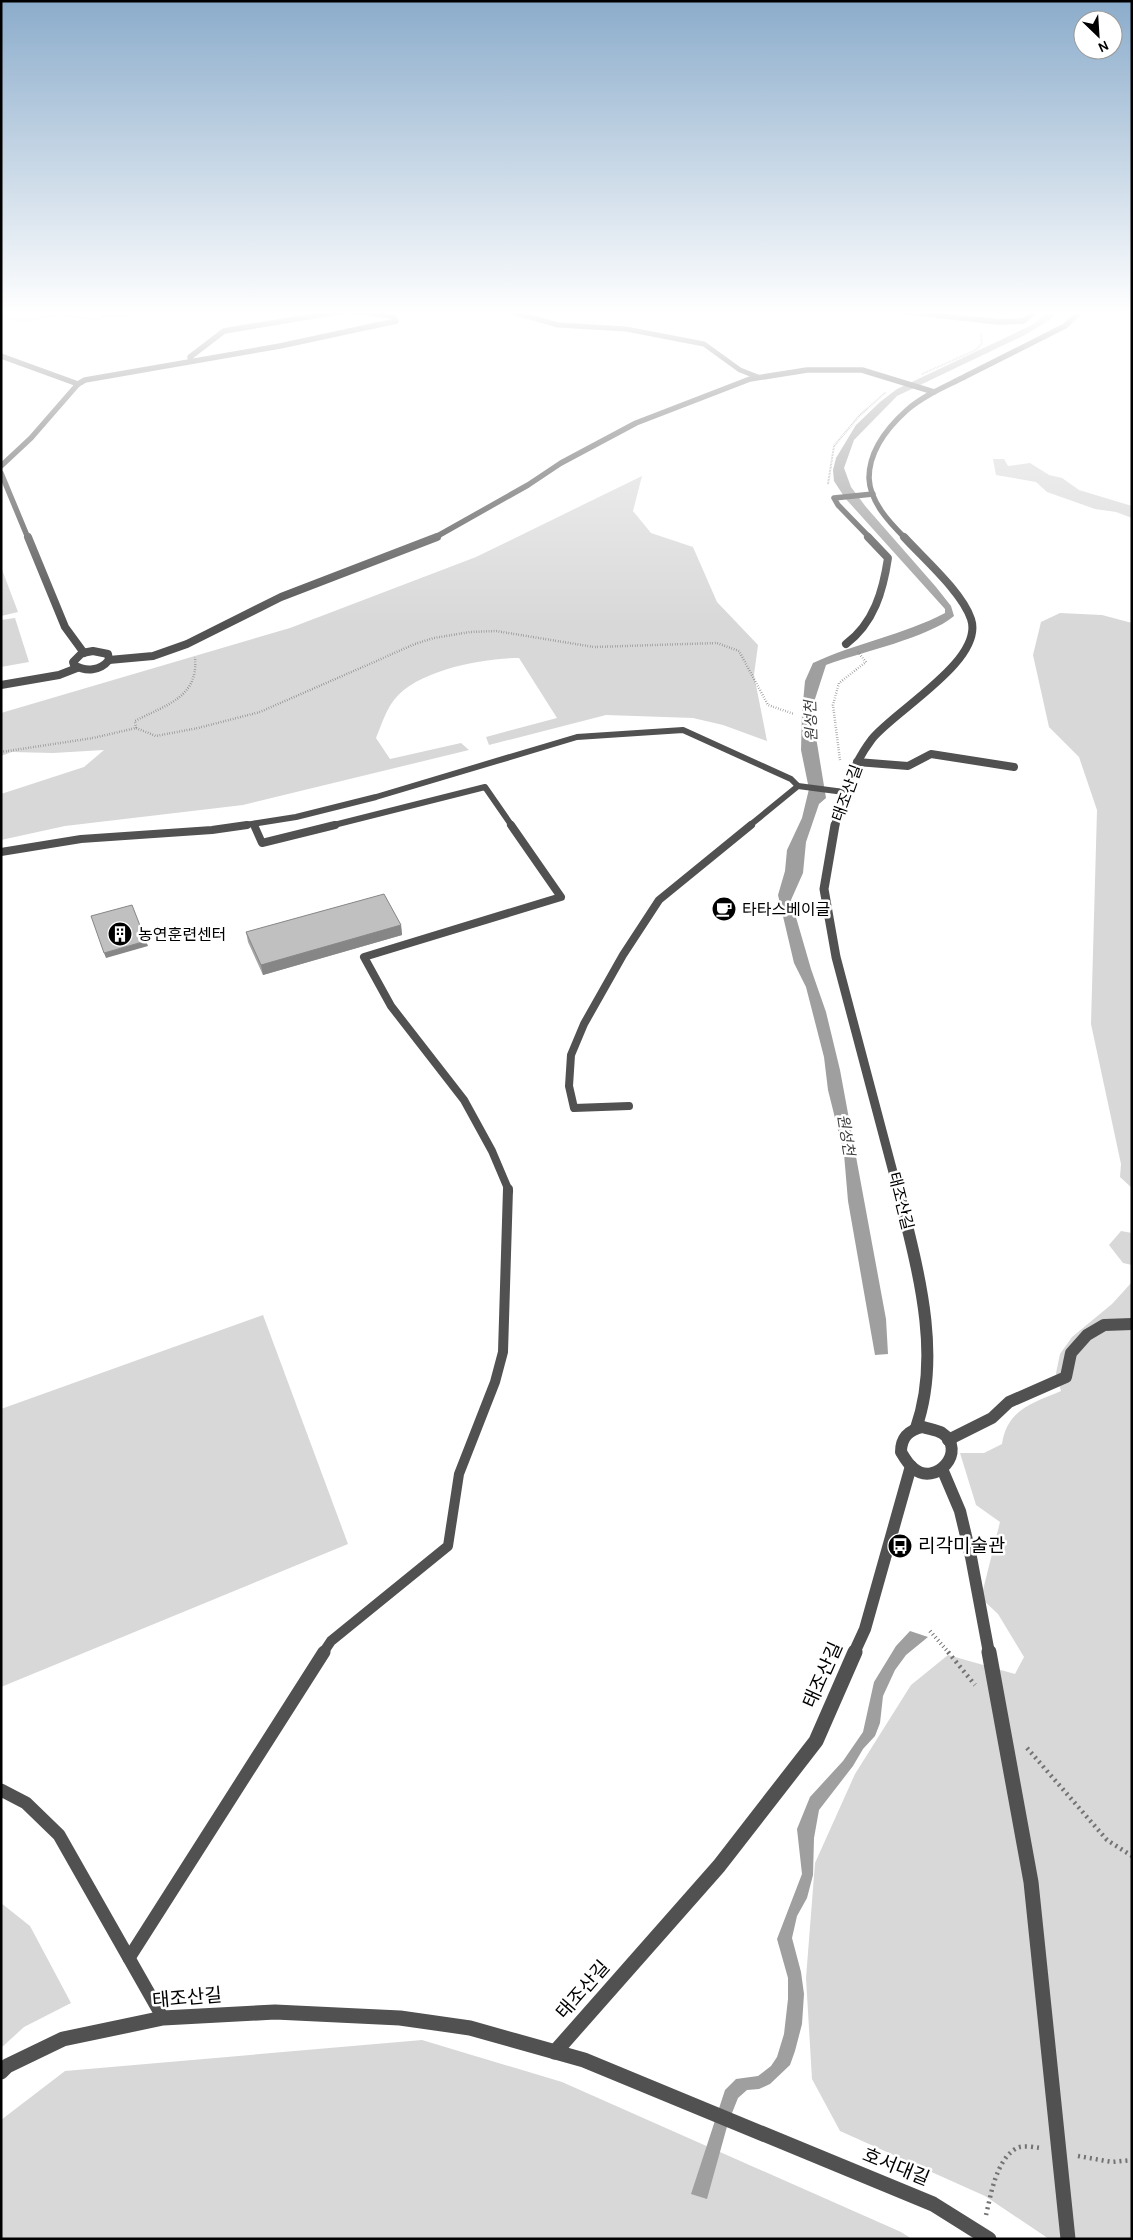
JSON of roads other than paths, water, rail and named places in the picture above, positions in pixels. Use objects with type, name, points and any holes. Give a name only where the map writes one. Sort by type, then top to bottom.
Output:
[{"type":"street","points":[[1,466],[31,438],[51,416]]},
{"type":"street","points":[[1,686],[59,675],[77,668],[86,670],[98,668],[110,660],[153,656],[191,642],[281,597],[440,536],[528,485],[561,463],[636,423],[656,416]]},
{"type":"street","name":"태조산길","points":[[902,416],[881,438],[872,459],[869,478],[873,494],[885,517],[962,600],[972,620],[972,640],[953,667],[874,738],[857,762],[846,788],[833,832],[824,889],[836,957],[898,1185],[922,1288],[928,1360],[922,1411],[916,1428]]},
{"type":"street","points":[[1,455],[13,456]]},
{"type":"street","points":[[1,473],[65,627],[84,653]]},
{"type":"street","points":[[846,644],[853,640],[866,624],[877,602],[886,574],[888,558],[838,505],[834,498],[873,494]]},
{"type":"street","points":[[77,668],[73,662],[74,659],[84,653],[93,651],[104,652],[110,657],[110,660]]},
{"type":"street","points":[[857,762],[908,766],[931,754],[1014,767]]},
{"type":"street","points":[[948,1440],[992,1418],[1009,1402],[1066,1377],[1071,1354],[1087,1335],[1104,1325],[1132,1324]]},
{"type":"street","points":[[916,1428],[930,1428],[948,1440],[953,1454],[948,1466],[943,1471],[926,1473],[911,1466],[901,1452],[903,1437],[916,1428]]},
{"type":"street","name":"태조산길","points":[[1,2072],[7,2066],[62,2039],[162,2018],[275,2012],[400,2018],[470,2028],[555,2052],[719,1866],[816,1741],[865,1629],[911,1466]]},
{"type":"street","points":[[943,1471],[960,1511],[972,1557],[1031,1882],[1068,2239]]},
{"type":"street","name":"호서대길","points":[[555,2052],[584,2060],[933,2204],[985,2236]]},
{"type":"lane","points":[[1,852],[81,839],[212,830],[296,816],[376,797],[576,737],[683,730],[792,778],[802,786],[833,790],[846,788]]},
{"type":"lane","points":[[629,1106],[574,1108],[569,1086],[571,1054],[584,1024],[659,900],[802,786]]},
{"type":"lane","points":[[129,1958],[331,1641],[448,1546],[459,1474],[495,1382],[503,1352],[509,1191],[492,1151],[464,1100],[391,1006],[364,957],[561,898],[485,787],[262,843],[254,824]]},
{"type":"lane","points":[[1,1790],[26,1803],[59,1835],[162,2018]]},
{"type":"water","name":"원성천","points":[[866,416],[878,416],[854,440],[844,468],[851,487],[866,507],[936,587],[951,606],[954,616],[942,624],[911,638],[826,665],[815,699],[816,737],[826,798],[819,804],[806,842],[803,873],[791,900],[826,1012],[840,1070],[886,1319],[888,1354],[875,1355],[848,1201],[844,1154],[828,1090],[824,1057],[806,987],[794,963],[778,895],[785,871],[787,850],[802,818],[809,789],[801,750],[802,713],[805,681],[813,663],[929,621],[945,613],[945,609],[845,498],[834,481],[833,470],[836,458],[856,425]]},
{"type":"water","points":[[910,1631],[928,1637],[906,1655],[895,1670],[883,1696],[880,1723],[875,1736],[863,1749],[853,1766],[819,1810],[814,1838],[813,1875],[807,1898],[797,1916],[792,1938],[801,1972],[804,1994],[802,2024],[790,2065],[770,2084],[759,2089],[747,2090],[738,2098],[728,2123],[707,2199],[691,2194],[725,2090],[736,2079],[758,2076],[771,2066],[777,2057],[784,2034],[788,1978],[777,1939],[802,1874],[797,1829],[810,1797],[843,1761],[863,1732],[874,1682],[896,1646]]},
{"type":"place","name":"타타스베이글","points":[[724,909]]},
{"type":"place","name":"농연훈련센터","points":[[120,934]]},
{"type":"place","name":"리각미술관","points":[[900,1546]]}]
